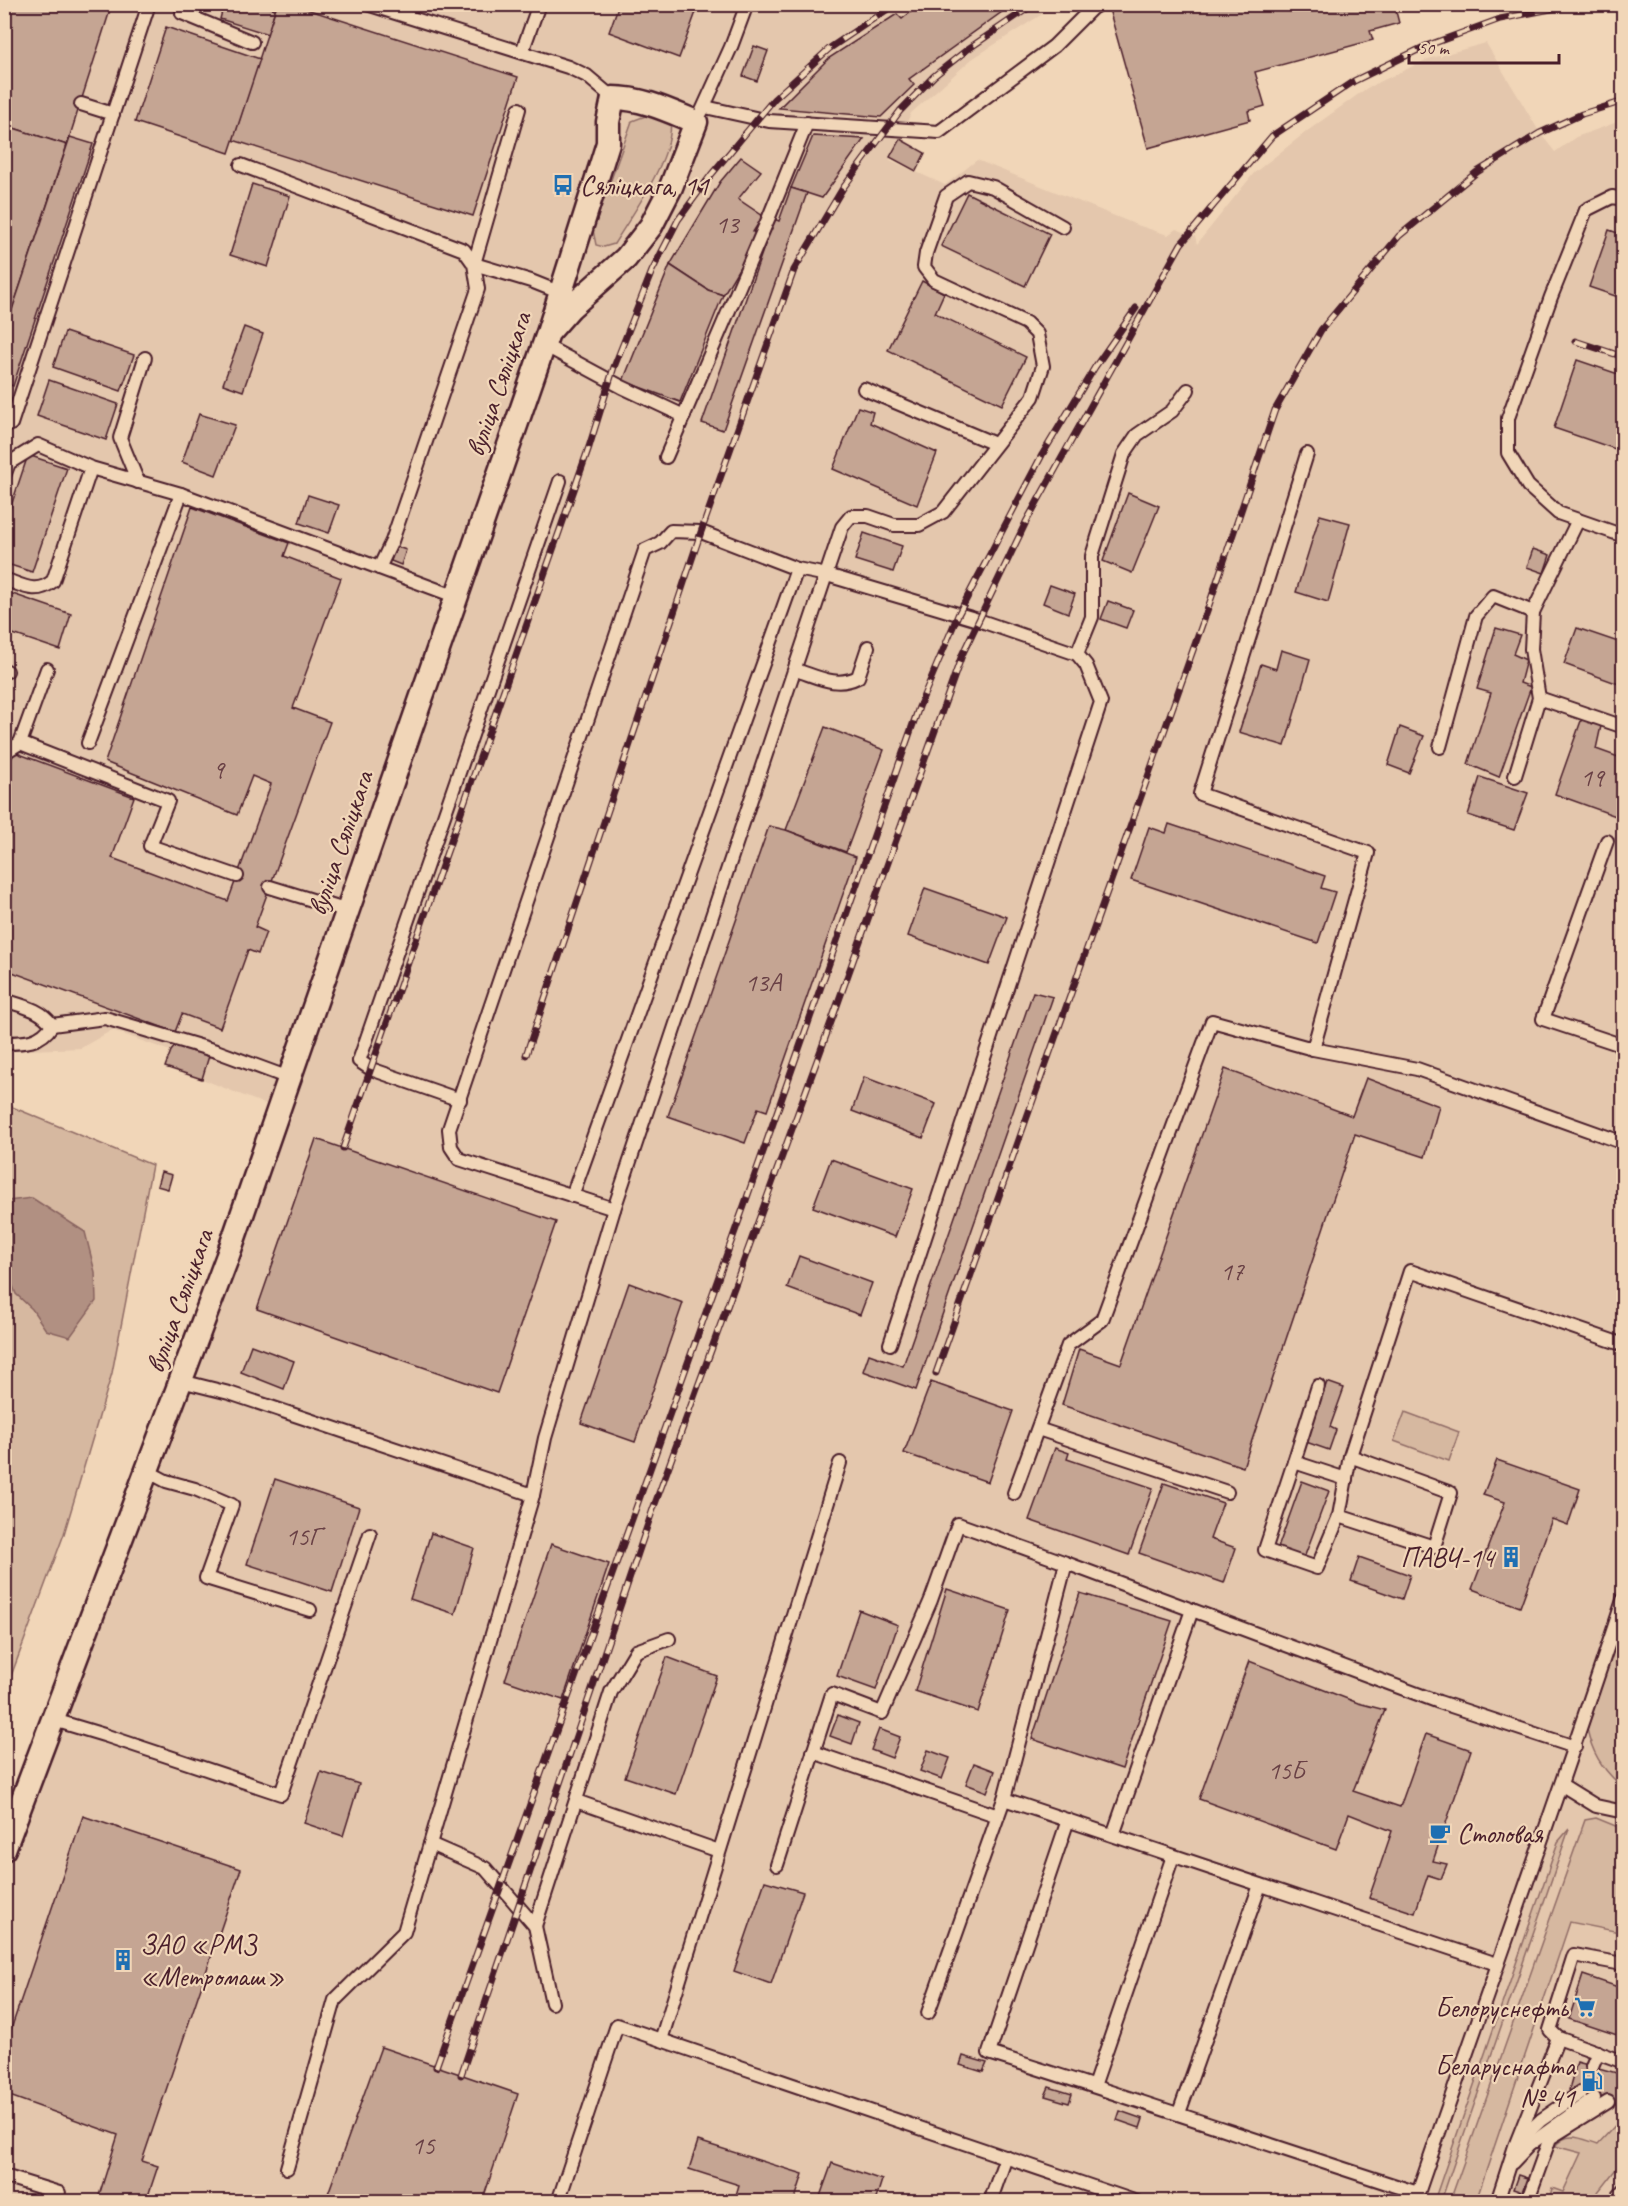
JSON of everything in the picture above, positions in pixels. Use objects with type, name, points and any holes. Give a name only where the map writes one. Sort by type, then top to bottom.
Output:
[{"type":"street","points":[[546,339],[570,308],[626,258],[651,226],[671,187],[701,115],[628,98],[613,98]]},
{"type":"street","name":"вуліца Сяліцкага","points":[[4,1849],[227,1258],[348,911],[561,293],[608,143],[608,122],[613,98]]},
{"type":"lane","points":[[4,426],[11,424],[149,4]]},
{"type":"lane","points":[[184,4],[182,14],[252,42]]},
{"type":"lane","points":[[367,4],[578,71],[613,98]]},
{"type":"lane","points":[[522,52],[538,4]]},
{"type":"lane","points":[[747,4],[701,115],[939,132],[1054,46],[1092,8],[1099,4]]},
{"type":"lane","points":[[81,104],[113,114]]},
{"type":"lane","points":[[379,568],[392,541],[478,289],[474,264],[519,109]]},
{"type":"lane","points":[[666,457],[769,218],[807,123]]},
{"type":"lane","points":[[240,165],[464,250],[474,264],[531,280],[561,293]]},
{"type":"lane","points":[[287,2168],[335,2000],[404,1932],[533,1495],[545,1438],[614,1209],[842,528],[851,516],[868,516],[894,525],[919,525],[943,512],[1033,397],[1042,366],[1037,334],[1026,322],[934,279],[924,267],[926,253],[946,196],[968,180],[993,187],[1063,227]]},
{"type":"lane","points":[[1623,199],[1612,197],[1586,210],[1551,297],[1508,418],[1508,453],[1528,486],[1558,513],[1623,536]]},
{"type":"lane","points":[[546,339],[622,387],[684,416]]},
{"type":"lane","points":[[138,482],[120,438],[145,358]]},
{"type":"lane","points":[[864,389],[995,444]]},
{"type":"lane","points":[[1077,654],[1092,617],[1092,556],[1124,454],[1137,435],[1172,411],[1188,390]]},
{"type":"lane","points":[[4,476],[7,462],[38,445],[91,468],[181,494],[457,597]]},
{"type":"lane","points":[[1307,454],[1200,794],[1368,853],[1313,1049]]},
{"type":"lane","points":[[4,579],[36,590],[53,580],[91,468]]},
{"type":"lane","points":[[460,1100],[371,1069],[359,1061],[560,481]]},
{"type":"lane","points":[[88,743],[181,494]]},
{"type":"lane","points":[[1515,776],[1539,698],[1531,649],[1533,612],[1578,520]]},
{"type":"lane","points":[[614,1209],[459,1159],[451,1147],[449,1129],[645,550],[660,543],[670,531],[701,532],[797,568],[978,620],[1077,654],[1086,665],[1101,702],[890,1344]]},
{"type":"lane","points":[[572,1196],[797,568]]},
{"type":"lane","points":[[1440,747],[1476,616],[1493,596],[1533,612]]},
{"type":"lane","points":[[796,670],[838,683],[850,681],[858,677],[868,647]]},
{"type":"lane","points":[[4,753],[20,743],[46,669]]},
{"type":"lane","points":[[1539,698],[1623,727]]},
{"type":"lane","points":[[20,743],[168,801],[150,846],[237,876]]},
{"type":"lane","points":[[1607,841],[1543,1019],[1623,1046]]},
{"type":"lane","points":[[270,886],[348,911]]},
{"type":"lane","points":[[4,1000],[39,1012],[52,1025]]},
{"type":"lane","points":[[4,1043],[29,1042],[46,1034],[52,1025],[105,1018],[216,1051],[289,1078]]},
{"type":"lane","points":[[1014,1493],[1068,1345],[1102,1320],[1212,1021],[1313,1049],[1417,1069],[1623,1143]]},
{"type":"lane","points":[[1318,1386],[1265,1550],[1317,1568],[1339,1516],[1350,1456],[1410,1271],[1623,1346]]},
{"type":"lane","points":[[181,1381],[229,1393],[533,1495]]},
{"type":"lane","points":[[1038,1429],[1227,1492]]},
{"type":"lane","points":[[1339,1516],[1434,1547],[1451,1493],[1350,1456]]},
{"type":"lane","points":[[1294,1462],[1346,1479]]},
{"type":"lane","points":[[661,2040],[840,1463]]},
{"type":"lane","points":[[147,1471],[166,1482],[195,1489],[232,1505],[206,1578],[310,1610]]},
{"type":"lane","points":[[777,1865],[832,1694],[882,1713],[931,1600],[958,1524],[1439,1702],[1575,1747]]},
{"type":"lane","points":[[54,1720],[281,1794],[370,1534]]},
{"type":"lane","points":[[928,2013],[1004,1799],[1066,1563]]},
{"type":"lane","points":[[1068,1820],[989,2053],[1179,2113],[1417,2197],[1497,1964],[1562,1785],[1623,1598]]},
{"type":"lane","points":[[1113,1835],[1192,1610]]},
{"type":"lane","points":[[535,1926],[611,1692],[636,1650],[669,1639]]},
{"type":"lane","points":[[813,1752],[998,1816]]},
{"type":"lane","points":[[1562,1785],[1596,1806],[1623,1810]]},
{"type":"lane","points":[[1004,1799],[1497,1964]]},
{"type":"lane","points":[[576,1802],[719,1851]]},
{"type":"lane","points":[[430,1844],[485,1868],[535,1926],[552,2003]]},
{"type":"lane","points":[[1094,2086],[1173,1856]]},
{"type":"lane","points":[[1179,2113],[1260,1885]]},
{"type":"lane","points":[[1620,2066],[1598,2052],[1558,2038],[1550,2030],[1574,1955],[1617,1963],[1623,1960]]},
{"type":"lane","points":[[558,2202],[617,2025],[1137,2202]]},
{"type":"lane","points":[[1497,2202],[1516,2144],[1558,2038]]},
{"type":"lane","points":[[1592,2066],[1598,2052]]},
{"type":"lane","points":[[1607,2070],[1620,2066]]},
{"type":"lane","points":[[1516,2144],[1541,2120],[1580,2093]]},
{"type":"lane","points":[[1508,2169],[1528,2145],[1594,2098]]},
{"type":"lane","points":[[1527,2202],[1550,2138],[1608,2102]]},
{"type":"lane","points":[[990,2202],[1006,2157]]},
{"type":"lane","points":[[4,2176],[59,2193]]},
{"type":"lane","points":[[1614,2202],[1623,2190]]},
{"type":"shaded area","points":[[5,5],[1043,5],[1047,11],[972,59],[911,113],[890,160],[945,185],[977,160],[1137,225],[1168,235],[1176,229],[1195,236],[1197,244],[1254,173],[1367,88],[1428,59],[1486,43],[1540,133],[1555,152],[1576,137],[1623,120],[1623,2201],[5,2201],[4,1868],[289,1114],[202,1079],[165,1067],[170,1051],[112,1030],[81,1048],[5,1051]]},
{"type":"shaded area","points":[[648,115],[670,121],[670,134],[660,166],[614,244],[604,247],[596,245],[593,230],[632,121]]},
{"type":"shaded area","points":[[5,1104],[152,1165],[112,1373],[64,1534],[5,1692]]},
{"type":"shaded area","points":[[32,1198],[85,1232],[95,1272],[96,1301],[70,1337],[46,1330],[32,1309],[16,1294],[5,1266],[5,1213],[8,1201]]},
{"type":"shaded area","points":[[1405,1412],[1459,1432],[1449,1461],[1394,1441]]},
{"type":"shaded area","points":[[1623,1622],[1624,1764],[1618,1783],[1598,1759],[1587,1729]]},
{"type":"shaded area","points":[[1596,1818],[1623,1829],[1624,1920],[1619,1932],[1570,1922],[1476,2201],[1450,2201],[1585,1820]]},
{"type":"shaded area","points":[[1569,1829],[1441,2201],[1434,2201],[1558,1842]]},
{"type":"shaded area","points":[[1623,2117],[1623,2160],[1591,2201],[1549,2201],[1552,2188],[1563,2192],[1581,2153],[1555,2146],[1570,2137],[1598,2144]]},
{"type":"building","points":[[4,4],[112,4],[67,145],[4,125]]},
{"type":"building","points":[[224,4],[260,4],[275,9],[268,34],[220,19]]},
{"type":"building","points":[[277,4],[291,4],[518,77],[473,216],[233,140]]},
{"type":"building","points":[[619,4],[699,4],[679,58],[609,32]]},
{"type":"building","points":[[921,4],[1013,4],[909,79],[914,85],[881,117],[779,108],[829,58],[897,14],[902,19]]},
{"type":"building","points":[[1125,4],[1394,4],[1399,23],[1370,31],[1373,40],[1255,72],[1265,106],[1248,111],[1250,120],[1148,148],[1109,9]]},
{"type":"building","points":[[166,27],[260,59],[229,153],[135,122]]},
{"type":"building","points":[[754,46],[768,51],[757,81],[743,76]]},
{"type":"building","points":[[4,125],[67,145],[4,334]]},
{"type":"building","points":[[813,136],[864,139],[822,198],[791,188]]},
{"type":"building","points":[[70,137],[93,144],[13,386],[8,384],[4,394],[4,334]]},
{"type":"building","points":[[900,139],[925,153],[916,171],[890,157]]},
{"type":"building","points":[[741,157],[761,171],[738,199],[763,216],[753,232],[759,235],[723,295],[708,290],[670,265],[720,182]]},
{"type":"building","points":[[252,184],[290,196],[268,267],[230,255]]},
{"type":"building","points":[[791,188],[807,193],[723,430],[702,423],[774,219],[779,221]]},
{"type":"building","points":[[967,193],[1050,234],[1025,286],[941,246]]},
{"type":"building","points":[[1609,230],[1624,235],[1624,299],[1589,287]]},
{"type":"building","points":[[670,265],[708,290],[723,295],[680,402],[623,381]]},
{"type":"building","points":[[922,281],[944,293],[935,313],[1026,357],[1002,405],[888,350]]},
{"type":"building","points":[[244,327],[263,334],[243,391],[223,384]]},
{"type":"building","points":[[65,332],[134,355],[121,391],[53,367]]},
{"type":"building","points":[[1577,360],[1624,376],[1624,452],[1554,428]]},
{"type":"building","points":[[49,380],[118,404],[106,440],[37,416]]},
{"type":"building","points":[[858,407],[873,412],[870,423],[937,453],[917,505],[833,469]]},
{"type":"building","points":[[199,414],[235,425],[216,475],[182,462]]},
{"type":"building","points":[[28,455],[67,468],[32,572],[4,563],[4,527]]},
{"type":"building","points":[[1128,493],[1159,506],[1132,573],[1103,561]]},
{"type":"building","points":[[308,495],[339,505],[329,533],[299,523]]},
{"type":"building","points":[[192,507],[289,543],[284,556],[341,578],[293,708],[330,722],[255,927],[266,932],[258,954],[248,950],[220,1028],[182,1014],[175,1032],[4,969],[4,777],[14,752],[134,797],[112,858],[228,901],[271,784],[252,776],[237,815],[105,762]]},
{"type":"building","points":[[1320,515],[1350,523],[1328,602],[1296,592]]},
{"type":"building","points":[[864,533],[902,546],[893,572],[855,560]]},
{"type":"building","points":[[395,546],[406,550],[401,565],[391,561]]},
{"type":"building","points":[[1533,549],[1550,555],[1544,573],[1527,567]]},
{"type":"building","points":[[1050,585],[1075,594],[1068,613],[1043,603]]},
{"type":"building","points":[[4,591],[71,614],[60,650],[4,631]]},
{"type":"building","points":[[1108,601],[1133,610],[1126,628],[1101,619]]},
{"type":"building","points":[[1496,628],[1520,635],[1513,654],[1526,660],[1520,683],[1531,687],[1499,777],[1468,764],[1491,693],[1477,689]]},
{"type":"building","points":[[1577,628],[1624,644],[1624,686],[1564,664]]},
{"type":"building","points":[[1281,650],[1310,659],[1285,746],[1239,732],[1261,664],[1276,669]]},
{"type":"building","points":[[1582,718],[1601,726],[1596,749],[1624,759],[1624,819],[1555,794]]},
{"type":"building","points":[[825,727],[884,750],[846,852],[786,830]]},
{"type":"building","points":[[1400,727],[1424,736],[1409,773],[1388,765]]},
{"type":"building","points":[[1480,777],[1528,793],[1514,830],[1468,815]]},
{"type":"building","points":[[1169,824],[1325,876],[1321,888],[1335,892],[1318,943],[1131,880],[1149,827],[1166,833]]},
{"type":"building","points":[[769,826],[786,830],[856,857],[767,1111],[758,1108],[745,1143],[668,1116]]},
{"type":"building","points":[[1624,873],[1624,899],[1616,896]]},
{"type":"building","points":[[925,888],[1007,917],[989,965],[908,936]]},
{"type":"building","points":[[1033,992],[1053,997],[916,1390],[863,1371],[869,1354],[903,1366]]},
{"type":"building","points":[[176,1045],[209,1056],[202,1079],[165,1067]]},
{"type":"building","points":[[1225,1069],[1352,1116],[1366,1078],[1439,1106],[1425,1157],[1355,1134],[1243,1467],[1062,1405],[1079,1349],[1121,1364]]},
{"type":"building","points":[[864,1077],[936,1104],[923,1138],[852,1111]]},
{"type":"building","points":[[316,1139],[556,1222],[497,1393],[257,1309]]},
{"type":"building","points":[[831,1159],[913,1189],[895,1237],[813,1207]]},
{"type":"building","points":[[161,1172],[172,1175],[168,1189],[157,1186]]},
{"type":"building","points":[[799,1256],[872,1283],[860,1315],[787,1288]]},
{"type":"building","points":[[629,1283],[683,1303],[635,1442],[581,1423]]},
{"type":"building","points":[[251,1345],[294,1361],[284,1389],[241,1372]]},
{"type":"building","points":[[931,1382],[1013,1411],[988,1482],[904,1453]]},
{"type":"building","points":[[1327,1382],[1344,1388],[1330,1427],[1336,1430],[1329,1450],[1306,1442]]},
{"type":"building","points":[[1055,1448],[1069,1453],[1067,1459],[1153,1488],[1129,1555],[1029,1520]]},
{"type":"building","name":"ПАВЧ-14","points":[[1497,1460],[1580,1489],[1568,1525],[1552,1519],[1520,1607],[1472,1589],[1505,1502],[1483,1495]]},
{"type":"building","points":[[275,1479],[359,1507],[332,1592],[247,1564]]},
{"type":"building","points":[[1302,1481],[1329,1491],[1304,1558],[1278,1548]]},
{"type":"building","points":[[1164,1483],[1223,1503],[1210,1539],[1236,1548],[1224,1583],[1139,1553]]},
{"type":"building","points":[[431,1533],[474,1548],[455,1614],[410,1599]]},
{"type":"building","points":[[551,1544],[609,1564],[563,1700],[505,1680]]},
{"type":"building","points":[[1359,1557],[1410,1575],[1402,1599],[1351,1581]]},
{"type":"building","points":[[947,1589],[1010,1610],[978,1712],[915,1691]]},
{"type":"building","points":[[1080,1593],[1172,1621],[1122,1769],[1032,1739]]},
{"type":"building","points":[[859,1610],[898,1625],[876,1690],[837,1676]]},
{"type":"building","points":[[667,1657],[717,1676],[676,1794],[625,1777]]},
{"type":"building","points":[[1249,1661],[1358,1703],[1385,1710],[1353,1791],[1400,1807],[1426,1734],[1471,1750],[1433,1861],[1447,1864],[1441,1879],[1428,1875],[1415,1913],[1369,1898],[1392,1831],[1349,1814],[1336,1849],[1199,1799]]},
{"type":"building","points":[[838,1715],[859,1723],[852,1744],[830,1736]]},
{"type":"building","points":[[879,1729],[900,1737],[892,1758],[871,1750]]},
{"type":"building","points":[[928,1750],[950,1758],[942,1779],[920,1771]]},
{"type":"building","points":[[974,1763],[995,1771],[987,1792],[966,1784]]},
{"type":"building","points":[[321,1772],[359,1784],[343,1836],[304,1823]]},
{"type":"building","name":"ЗАО «РМЗ «Метромаш»","points":[[83,1816],[241,1869],[142,2161],[158,2166],[146,2202],[97,2202],[118,2135],[4,2094],[4,2050]]},
{"type":"building","points":[[765,1881],[803,1892],[771,1984],[734,1971]]},
{"type":"building","points":[[1583,1975],[1624,1989],[1623,2037],[1569,2019]]},
{"type":"building","points":[[381,2047],[518,2094],[484,2196],[499,2202],[325,2202]]},
{"type":"building","points":[[963,2056],[987,2063],[983,2072],[960,2065]]},
{"type":"building","points":[[1577,2062],[1624,2075],[1624,2083],[1617,2104],[1569,2090]]},
{"type":"building","points":[[1049,2087],[1072,2094],[1069,2103],[1045,2096]]},
{"type":"building","points":[[1120,2111],[1143,2119],[1140,2128],[1117,2120]]},
{"type":"building","points":[[698,2141],[803,2174],[794,2202],[734,2202],[739,2185],[689,2169]]},
{"type":"building","points":[[832,2163],[882,2180],[875,2202],[818,2202]]},
{"type":"building","points":[[1518,2175],[1527,2178],[1522,2192],[1513,2189]]},
{"type":"railway","points":[[343,1148],[589,447],[614,367],[652,271],[678,220],[711,175],[774,99],[830,48],[895,4]]},
{"type":"railway","points":[[526,1055],[701,532],[794,270],[843,188],[900,111],[934,76],[968,49],[1034,4]]},
{"type":"railway","points":[[461,2075],[652,1512],[962,655],[1026,522],[1181,244],[1272,136],[1354,81],[1426,46],[1500,19],[1576,4]]},
{"type":"railway","points":[[936,1373],[1209,605],[1275,410],[1321,330],[1399,236],[1477,172],[1540,133],[1582,114],[1624,101]]},
{"type":"railway","points":[[436,2067],[744,1206],[919,707],[958,615],[1042,455],[1095,367],[1136,308]]},
{"type":"railway","points":[[1575,341],[1624,357]]},
{"type":"place","name":"Сяліцкага, 11","points":[[563,185]]},
{"type":"place","name":"ПАВЧ-14","points":[[1511,1557]]},
{"type":"place","name":"Столовая","points":[[1440,1833]]},
{"type":"place","name":"ЗАО «РМЗ «Метромаш»","points":[[123,1960]]},
{"type":"place","name":"Белоруснефть","points":[[1585,2007]]},
{"type":"place","name":"Беларуснафта № 41","points":[[1592,2081]]}]
